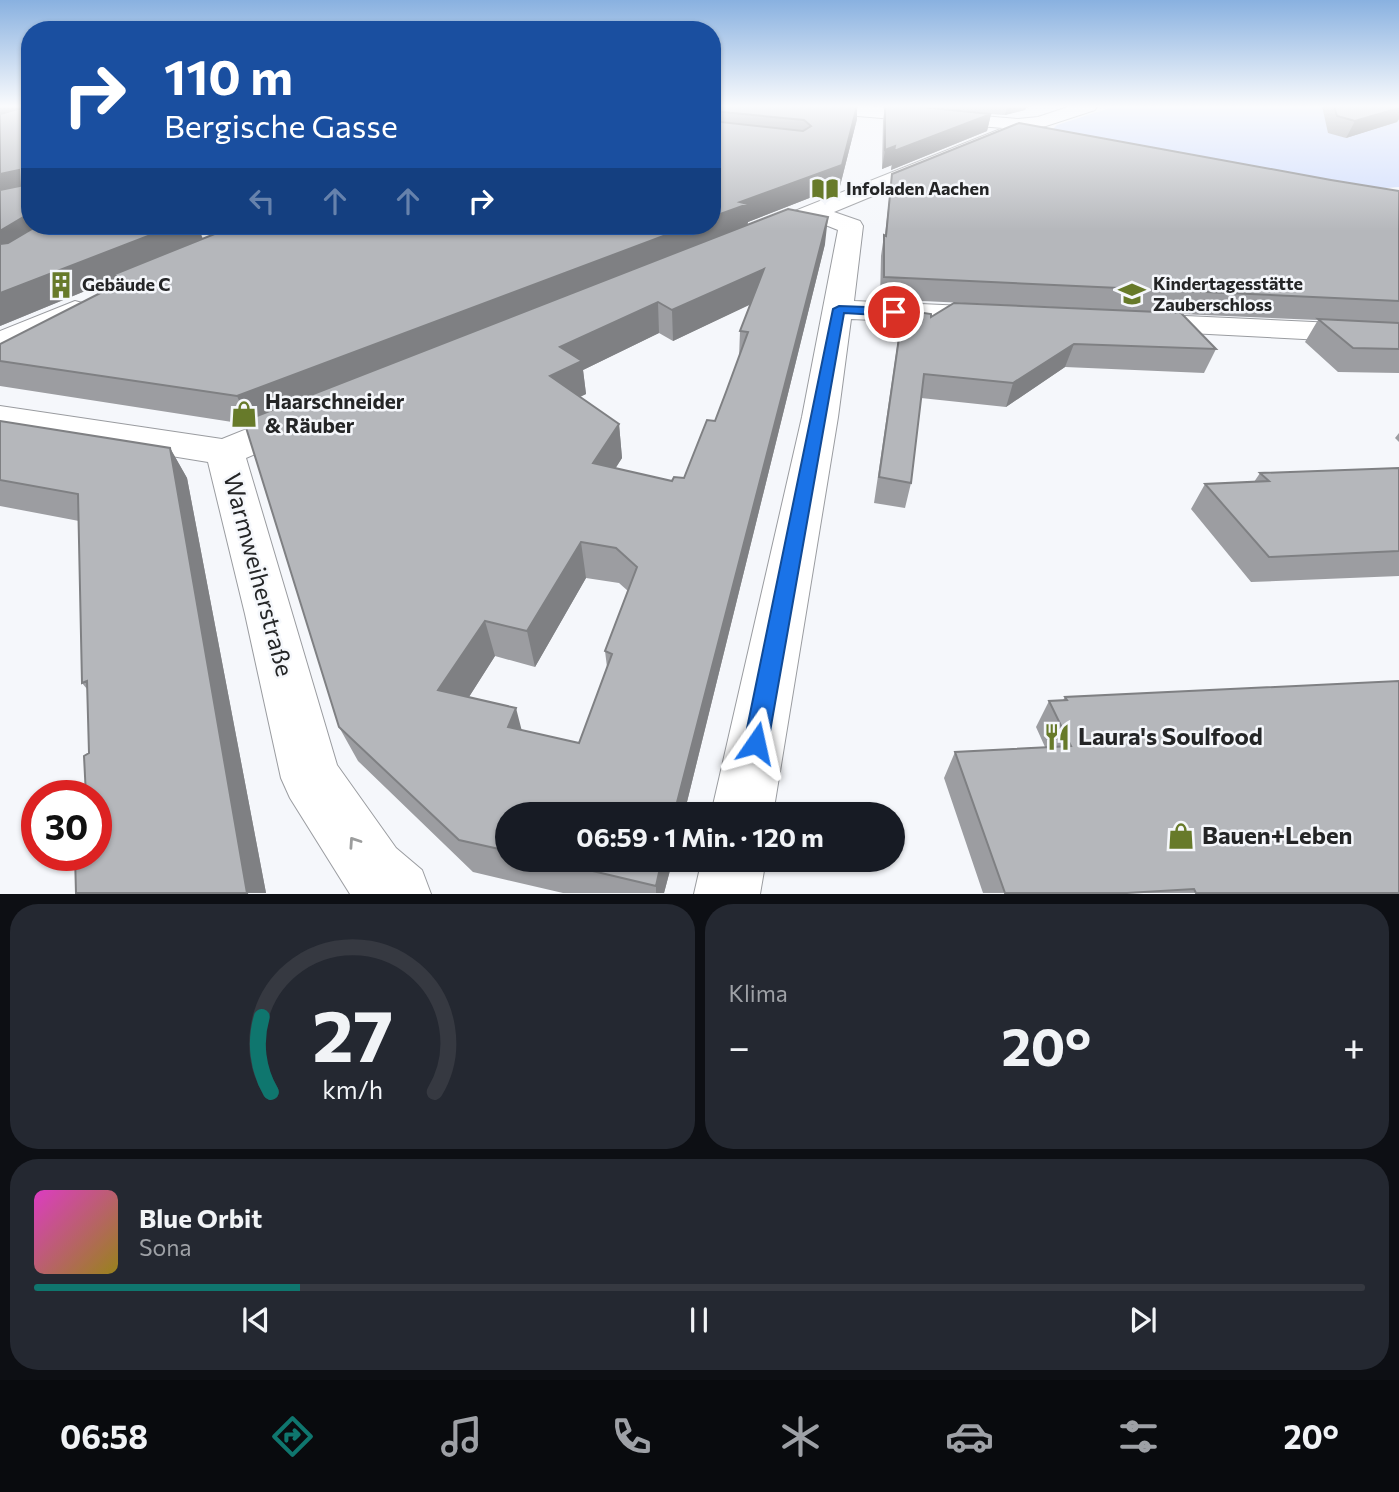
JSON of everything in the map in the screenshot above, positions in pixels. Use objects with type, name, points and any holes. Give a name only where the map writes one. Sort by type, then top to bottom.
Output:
[{"type":"street","points":[[731,245],[963,148]]},
{"type":"street","points":[[744,802],[839,309],[851,226],[813,212]]},
{"type":"street","points":[[191,260],[241,237]]},
{"type":"street","points":[[0,342],[102,298]]},
{"type":"street","points":[[839,309],[1017,318]]},
{"type":"street","points":[[1113,322],[1399,335]]},
{"type":"street","points":[[225,452],[323,412]]},
{"type":"street","name":"Warmweiherstraße","points":[[0,417],[225,452],[270,614],[311,778],[373,871],[398,894]]},
{"type":"street","points":[[727,894],[731,872]]},
{"type":"lane","points":[[228,235],[241,237]]},
{"type":"shaded area","points":[[1143,148],[1399,148],[1399,187],[1360,190]]},
{"type":"building","points":[[0,148],[21,148],[21,218],[0,231],[0,190],[20,186],[19,170],[0,174]]},
{"type":"building","points":[[721,148],[846,148],[842,165],[740,202],[748,204],[721,214]]},
{"type":"building","points":[[957,148],[1154,148],[1399,191],[1399,301],[884,277],[884,235],[886,236],[892,174]]},
{"type":"building","points":[[788,209],[828,217],[677,802],[495,802],[495,848],[459,840],[339,727],[244,421]],"holes":[[[764,269],[740,331],[748,332],[715,421],[707,420],[684,478],[674,477],[672,481],[593,463],[619,424],[550,376],[582,361],[560,347],[658,302],[672,310]],[[581,542],[616,548],[637,567],[605,651],[612,654],[579,743],[508,727],[516,708],[438,690],[485,621],[527,631]]]},
{"type":"building","points":[[22,235],[151,235],[0,293],[0,244],[8,243]]},
{"type":"building","points":[[212,235],[666,235],[237,396],[0,361],[0,344],[120,283],[115,274]]},
{"type":"building","points":[[954,303],[1181,313],[1216,349],[1074,344],[1013,383],[924,374],[911,483],[879,477],[903,310],[931,314],[931,317]]},
{"type":"building","points":[[1318,319],[1399,323],[1399,349],[1353,348]]},
{"type":"building","points":[[0,421],[170,448],[247,893],[76,893],[75,871],[112,871],[112,780],[85,780],[84,756],[89,753],[87,681],[82,683],[78,494],[0,480]]},
{"type":"building","points":[[1399,468],[1399,551],[1269,557],[1205,484],[1269,481],[1260,473]]},
{"type":"building","name":"Bauen+Leben","points":[[1399,681],[1399,893],[1196,893],[1194,889],[1127,893],[1005,893],[955,752],[1071,746],[1049,701],[1067,700],[1065,697]]},
{"type":"building","points":[[597,872],[659,872],[656,886]]},
{"type":"place","name":"Infoladen Aachen","points":[[825,189]]},
{"type":"place","name":"Gebäude C","points":[[61,285]]},
{"type":"place","name":"Kindertagesstätte Zauberschloss","points":[[1132,294]]},
{"type":"place","name":"Haarschneider & Räuber","points":[[244,414]]},
{"type":"place","name":"Laura's Soulfood","points":[[1057,737]]},
{"type":"place","name":"Bauen+Leben","points":[[1181,836]]},
{"type":"route","points":[[756,743],[839,309],[894,312]]}]
